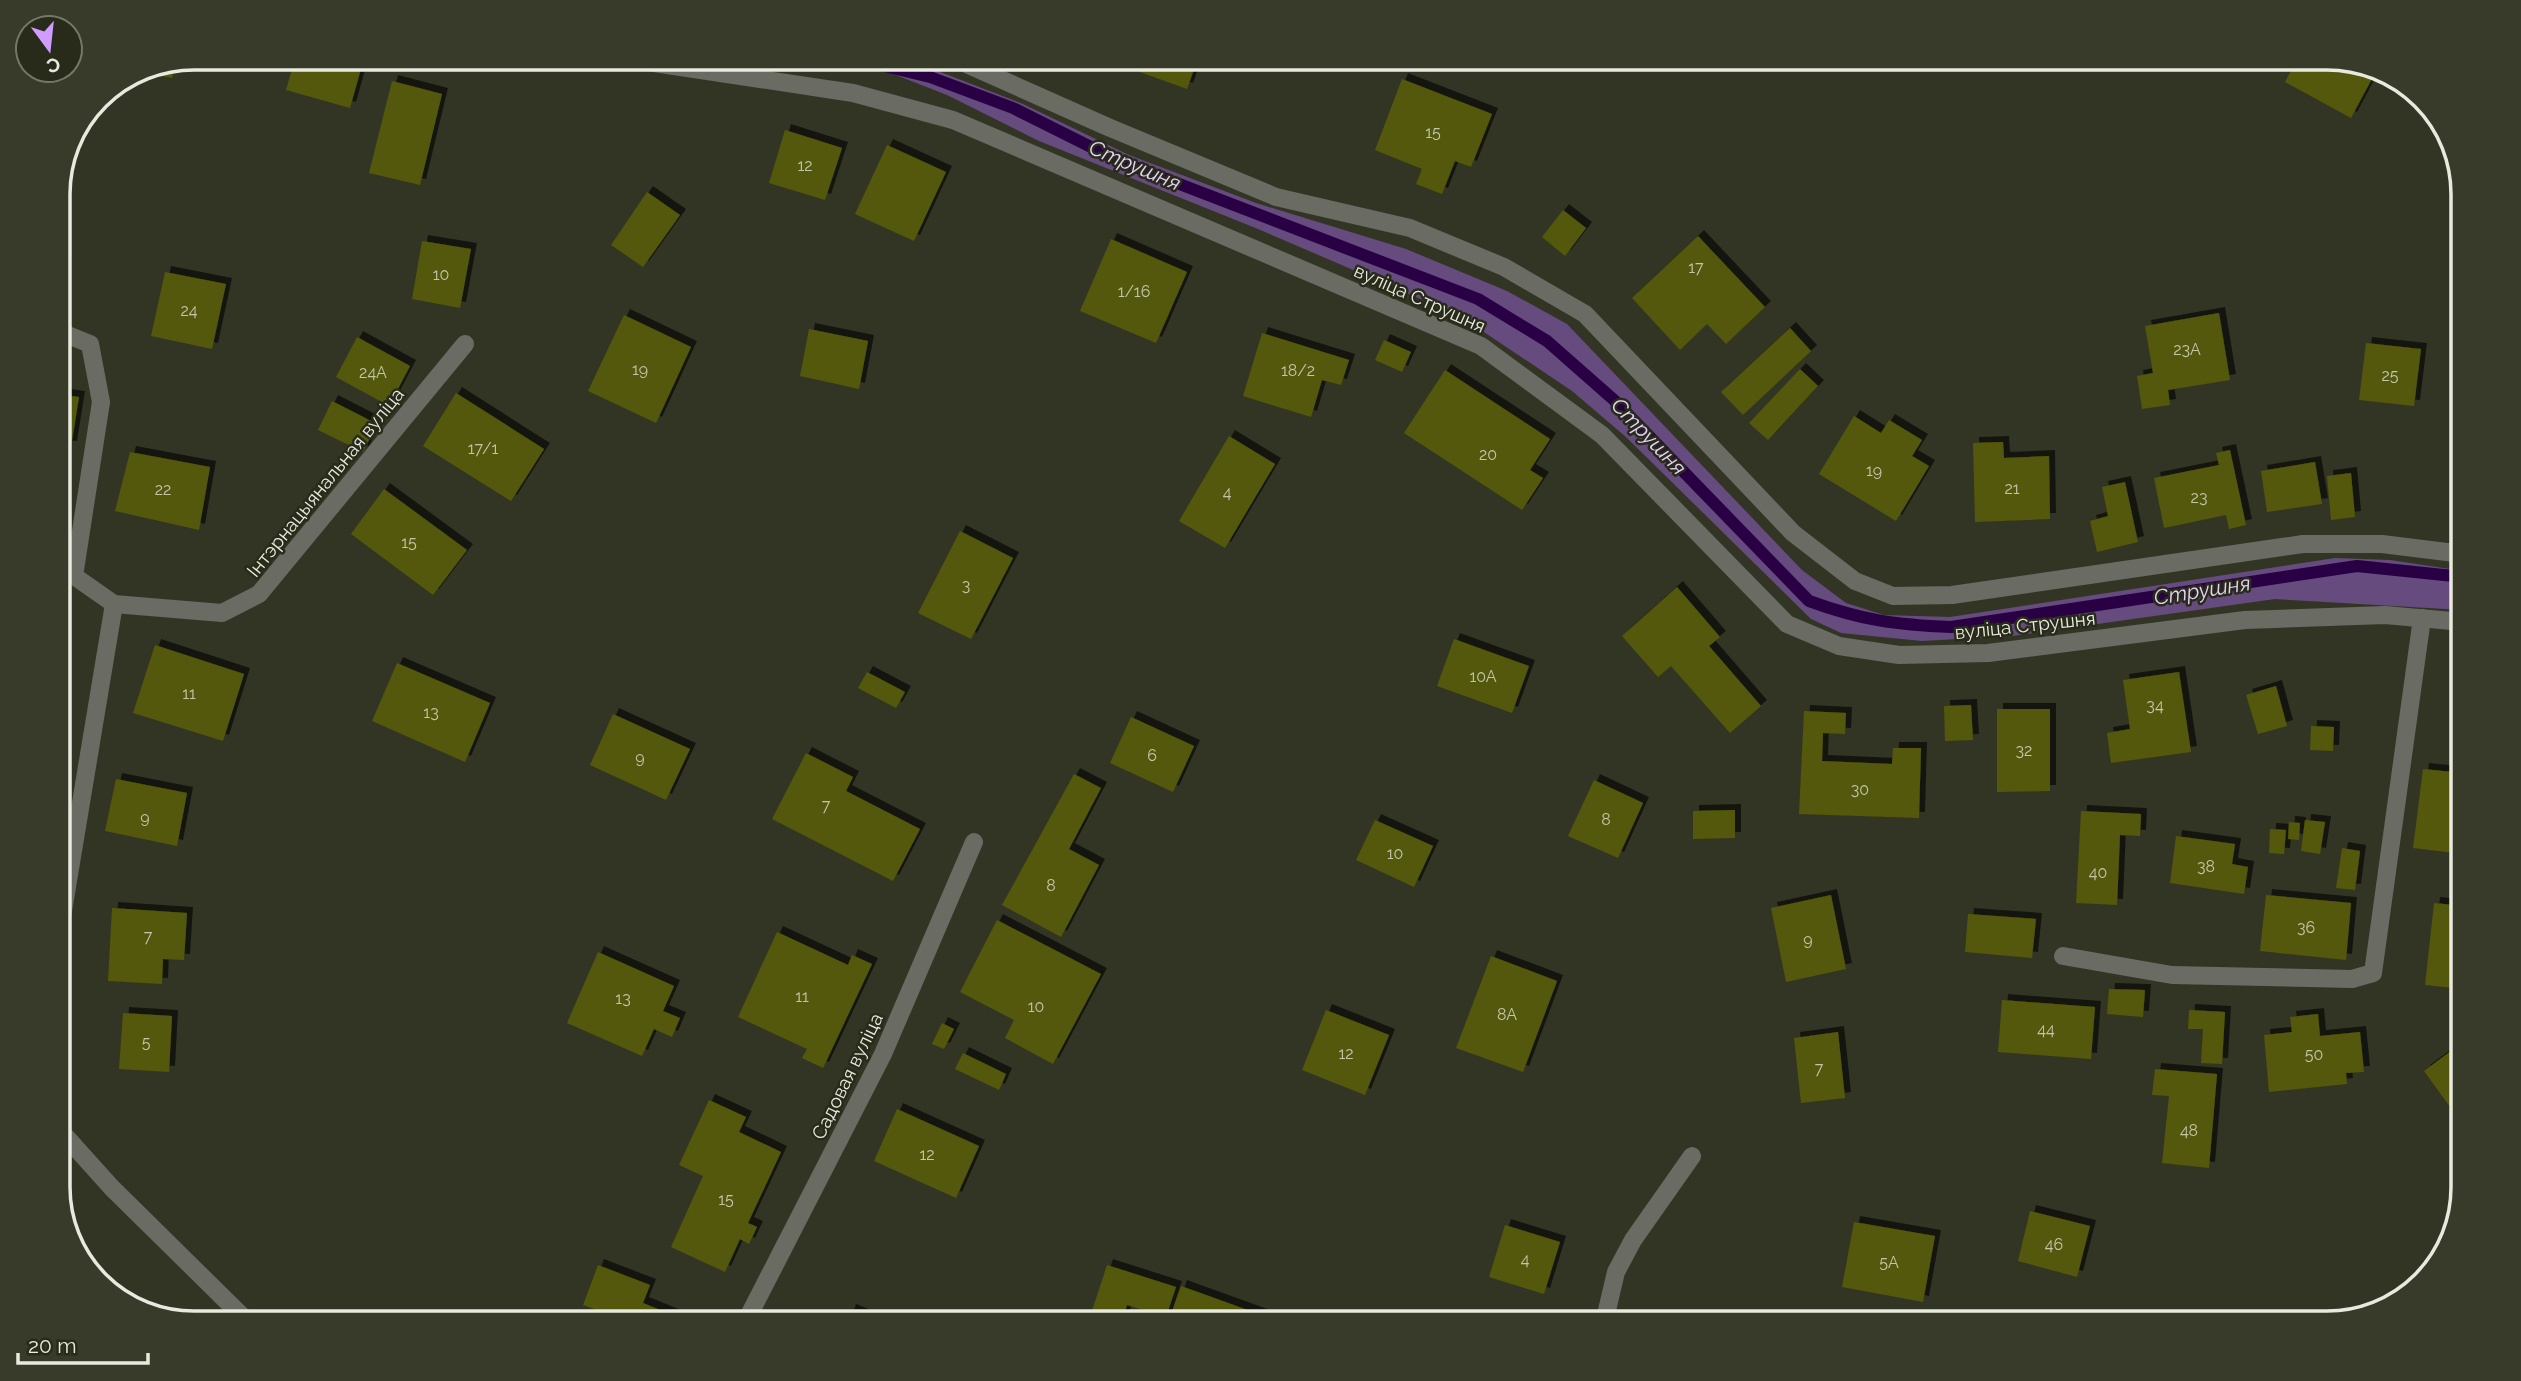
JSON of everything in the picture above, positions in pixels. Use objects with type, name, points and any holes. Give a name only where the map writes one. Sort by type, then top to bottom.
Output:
[{"type":"street","name":"вуліца Струшня","points":[[701,70],[853,93],[953,120],[1481,346],[1602,435],[1787,624],[1839,646],[1899,655],[1988,653],[2245,620],[2385,615],[2451,621]]},
{"type":"street","name":"вуліца Струшня","points":[[980,70],[1276,197],[1410,228],[1504,267],[1585,314],[1793,533],[1855,581],[1893,596],[1951,596],[2303,544],[2382,544],[2451,553]]},
{"type":"street","points":[[70,336],[90,344],[101,402],[70,555]]},
{"type":"street","name":"Інтэрнацыянальная вуліца","points":[[114,604],[222,613],[259,594],[465,344]]},
{"type":"street","points":[[70,577],[114,604],[70,869]]},
{"type":"street","points":[[2063,956],[2172,975],[2352,979],[2373,974],[2422,618]]},
{"type":"street","name":"Садовая вуліца","points":[[751,1311],[883,1054],[974,842]]},
{"type":"street","points":[[70,1141],[112,1188],[236,1311]]},
{"type":"street","points":[[1607,1311],[1616,1272],[1633,1240],[1692,1156]]},
{"type":"shaded area","points":[[883,70],[935,70],[1023,104],[1129,155],[1256,203],[1406,249],[1507,291],[1567,324],[1802,570],[1846,603],[1884,615],[1950,617],[2335,558],[2390,560],[2451,569],[2451,609],[2275,599],[2012,636],[1922,641],[1841,633],[1811,619],[1626,437],[1572,391],[1460,316],[1258,229],[1039,141],[947,95]]},
{"type":"building","points":[[292,70],[361,70],[350,108],[286,90]]},
{"type":"building","points":[[1134,70],[1194,70],[1187,89]]},
{"type":"building","points":[[2292,70],[2335,70],[2372,79],[2351,118],[2285,82]]},
{"type":"building","points":[[174,72],[172,78],[159,75]]},
{"type":"building","points":[[1402,79],[1492,114],[1471,167],[1455,161],[1442,194],[1416,184],[1422,169],[1375,150]]},
{"type":"building","points":[[392,81],[442,94],[420,185],[369,173]]},
{"type":"building","points":[[785,130],[842,148],[825,200],[769,183]]},
{"type":"building","points":[[887,145],[946,172],[914,241],[855,214]]},
{"type":"building","points":[[647,192],[680,215],[643,267],[611,245]]},
{"type":"building","points":[[1563,210],[1586,228],[1565,256],[1542,237]]},
{"type":"building","points":[[1698,236],[1765,307],[1726,344],[1707,324],[1680,350],[1632,298]]},
{"type":"building","points":[[1111,239],[1187,272],[1156,343],[1080,311]]},
{"type":"building","points":[[422,241],[471,249],[460,308],[412,299]]},
{"type":"building","points":[[165,272],[226,284],[212,349],[151,336]]},
{"type":"building","points":[[2219,313],[2230,380],[2168,390],[2170,405],[2142,409],[2137,376],[2153,373],[2145,326]]},
{"type":"building","points":[[624,315],[691,347],[656,423],[588,391]]},
{"type":"building","points":[[1790,328],[1811,351],[1743,415],[1721,392]]},
{"type":"building","points":[[809,329],[868,341],[859,389],[800,376]]},
{"type":"building","points":[[1262,333],[1349,360],[1341,385],[1322,380],[1311,417],[1243,396]]},
{"type":"building","points":[[357,337],[410,366],[389,406],[336,377]]},
{"type":"building","points":[[1384,340],[1411,352],[1402,372],[1375,360]]},
{"type":"building","points":[[2366,343],[2421,349],[2414,406],[2359,400]]},
{"type":"building","points":[[1800,369],[1818,386],[1768,440],[1749,423]]},
{"type":"building","points":[[1445,370],[1550,439],[1530,470],[1543,478],[1522,510],[1404,433]]},
{"type":"building","points":[[456,393],[544,449],[511,501],[423,446]]},
{"type":"building","points":[[70,396],[79,397],[70,447]]},
{"type":"building","points":[[332,401],[377,424],[363,452],[318,430]]},
{"type":"building","points":[[1854,416],[1881,433],[1889,420],[1922,440],[1912,456],[1929,466],[1896,521],[1819,474]]},
{"type":"building","points":[[1229,436],[1275,464],[1225,548],[1179,521]]},
{"type":"building","points":[[2003,442],[2004,458],[2049,456],[2050,519],[1975,522],[1973,443]]},
{"type":"building","points":[[2230,450],[2246,525],[2229,529],[2226,515],[2164,528],[2154,478],[2219,465],[2216,453]]},
{"type":"building","points":[[130,452],[210,467],[199,530],[115,511]]},
{"type":"building","points":[[2315,462],[2322,504],[2267,512],[2261,471]]},
{"type":"building","points":[[2351,473],[2355,517],[2331,520],[2327,476]]},
{"type":"building","points":[[2125,482],[2138,542],[2097,552],[2090,521],[2108,516],[2102,487]]},
{"type":"building","points":[[384,489],[467,550],[433,595],[351,534]]},
{"type":"building","points":[[960,531],[1013,558],[971,639],[918,613]]},
{"type":"building","points":[[1677,587],[1720,637],[1709,646],[1761,706],[1730,733],[1671,666],[1658,677],[1622,636]]},
{"type":"building","points":[[1454,639],[1529,666],[1512,713],[1437,686]]},
{"type":"building","points":[[155,645],[244,674],[223,741],[133,713]]},
{"type":"building","points":[[397,663],[490,703],[465,762],[372,721]]},
{"type":"building","points":[[867,672],[905,692],[896,708],[858,688]]},
{"type":"building","points":[[2179,672],[2191,752],[2111,763],[2107,733],[2130,729],[2123,680]]},
{"type":"building","points":[[2276,686],[2287,726],[2258,734],[2246,695]]},
{"type":"building","points":[[1971,705],[1973,740],[1945,741],[1944,706]]},
{"type":"building","points":[[1997,709],[2050,709],[2050,791],[1997,792]]},
{"type":"building","points":[[1804,711],[1846,713],[1845,734],[1823,733],[1822,761],[1892,764],[1893,748],[1921,748],[1919,818],[1799,814]]},
{"type":"building","points":[[613,714],[690,749],[666,800],[590,765]]},
{"type":"building","points":[[1131,717],[1194,746],[1173,792],[1110,763]]},
{"type":"building","points":[[2311,726],[2334,727],[2333,751],[2310,750]]},
{"type":"building","points":[[806,753],[853,777],[846,791],[920,829],[893,881],[772,819]]},
{"type":"building","points":[[2423,769],[2451,772],[2451,853],[2413,848]]},
{"type":"building","points":[[1074,774],[1101,788],[1069,849],[1099,865],[1061,937],[1002,905]]},
{"type":"building","points":[[116,779],[187,793],[177,846],[105,831]]},
{"type":"building","points":[[1594,780],[1643,803],[1618,858],[1568,836]]},
{"type":"building","points":[[1735,810],[1735,838],[1693,839],[1693,811]]},
{"type":"building","points":[[2081,811],[2141,814],[2140,836],[2120,835],[2117,905],[2076,903]]},
{"type":"building","points":[[1375,820],[1433,846],[1414,887],[1356,860]]},
{"type":"building","points":[[2305,820],[2325,822],[2320,854],[2301,851]]},
{"type":"building","points":[[2289,822],[2300,823],[2299,840],[2288,839]]},
{"type":"building","points":[[2270,829],[2286,830],[2284,854],[2269,853]]},
{"type":"building","points":[[2176,836],[2235,844],[2232,864],[2248,867],[2244,894],[2170,883]]},
{"type":"building","points":[[2342,848],[2360,851],[2355,890],[2336,888]]},
{"type":"building","points":[[1831,895],[1846,969],[1786,982],[1771,908]]},
{"type":"building","points":[[2266,895],[2351,903],[2346,960],[2260,951]]},
{"type":"building","points":[[2434,903],[2451,905],[2451,988],[2425,985]]},
{"type":"building","points":[[112,908],[187,913],[184,960],[163,959],[162,984],[108,981]]},
{"type":"building","points":[[1968,914],[2036,919],[2032,958],[1965,952]]},
{"type":"building","points":[[997,920],[1101,974],[1053,1064],[1005,1038],[1014,1020],[960,992]]},
{"type":"building","points":[[777,932],[848,965],[852,955],[872,964],[823,1068],[802,1058],[807,1049],[738,1017]]},
{"type":"building","points":[[598,952],[674,986],[663,1011],[680,1018],[672,1037],[654,1029],[642,1056],[567,1023]]},
{"type":"building","points":[[1491,956],[1557,981],[1523,1072],[1456,1048]]},
{"type":"building","points":[[2109,989],[2145,990],[2143,1017],[2107,1014]]},
{"type":"building","points":[[2002,1000],[2095,1007],[2091,1059],[1998,1052]]},
{"type":"building","points":[[1326,1010],[1389,1035],[1365,1095],[1302,1070]]},
{"type":"building","points":[[2189,1010],[2225,1012],[2222,1064],[2201,1063],[2203,1029],[2188,1029]]},
{"type":"building","points":[[123,1013],[172,1016],[169,1072],[119,1069]]},
{"type":"building","points":[[2318,1014],[2320,1036],[2360,1032],[2364,1072],[2346,1073],[2347,1084],[2269,1092],[2264,1035],[2292,1032],[2290,1017]]},
{"type":"building","points":[[942,1023],[954,1029],[944,1049],[932,1044]]},
{"type":"building","points":[[1838,1032],[1845,1098],[1801,1103],[1794,1038]]},
{"type":"building","points":[[2451,1051],[2451,1108],[2424,1071]]},
{"type":"building","points":[[963,1053],[1006,1074],[999,1090],[955,1069]]},
{"type":"building","points":[[2155,1069],[2217,1074],[2209,1168],[2162,1163],[2169,1096],[2152,1095]]},
{"type":"building","points":[[709,1100],[746,1117],[739,1132],[781,1152],[748,1223],[757,1227],[749,1244],[740,1239],[725,1272],[671,1247],[703,1176],[679,1165]]},
{"type":"building","points":[[897,1109],[979,1146],[956,1198],[874,1161]]},
{"type":"building","points":[[2030,1211],[2090,1226],[2077,1277],[2018,1261]]},
{"type":"building","points":[[1854,1222],[1935,1236],[1923,1302],[1842,1287]]},
{"type":"building","points":[[1505,1225],[1560,1242],[1544,1294],[1489,1277]]},
{"type":"building","points":[[598,1265],[650,1285],[643,1303],[663,1311],[597,1311],[583,1305]]},
{"type":"building","points":[[1107,1265],[1176,1287],[1168,1311],[1146,1311],[1127,1305],[1125,1311],[1092,1311]]},
{"type":"building","points":[[1181,1286],[1250,1311],[1172,1311]]},
{"type":"waterway","name":"Струшня","points":[[901,70],[930,77],[1013,108],[1117,160],[1478,299],[1547,341],[1614,400],[1809,601],[1845,613],[1913,625],[1951,627],[2357,566],[2451,576]]}]
